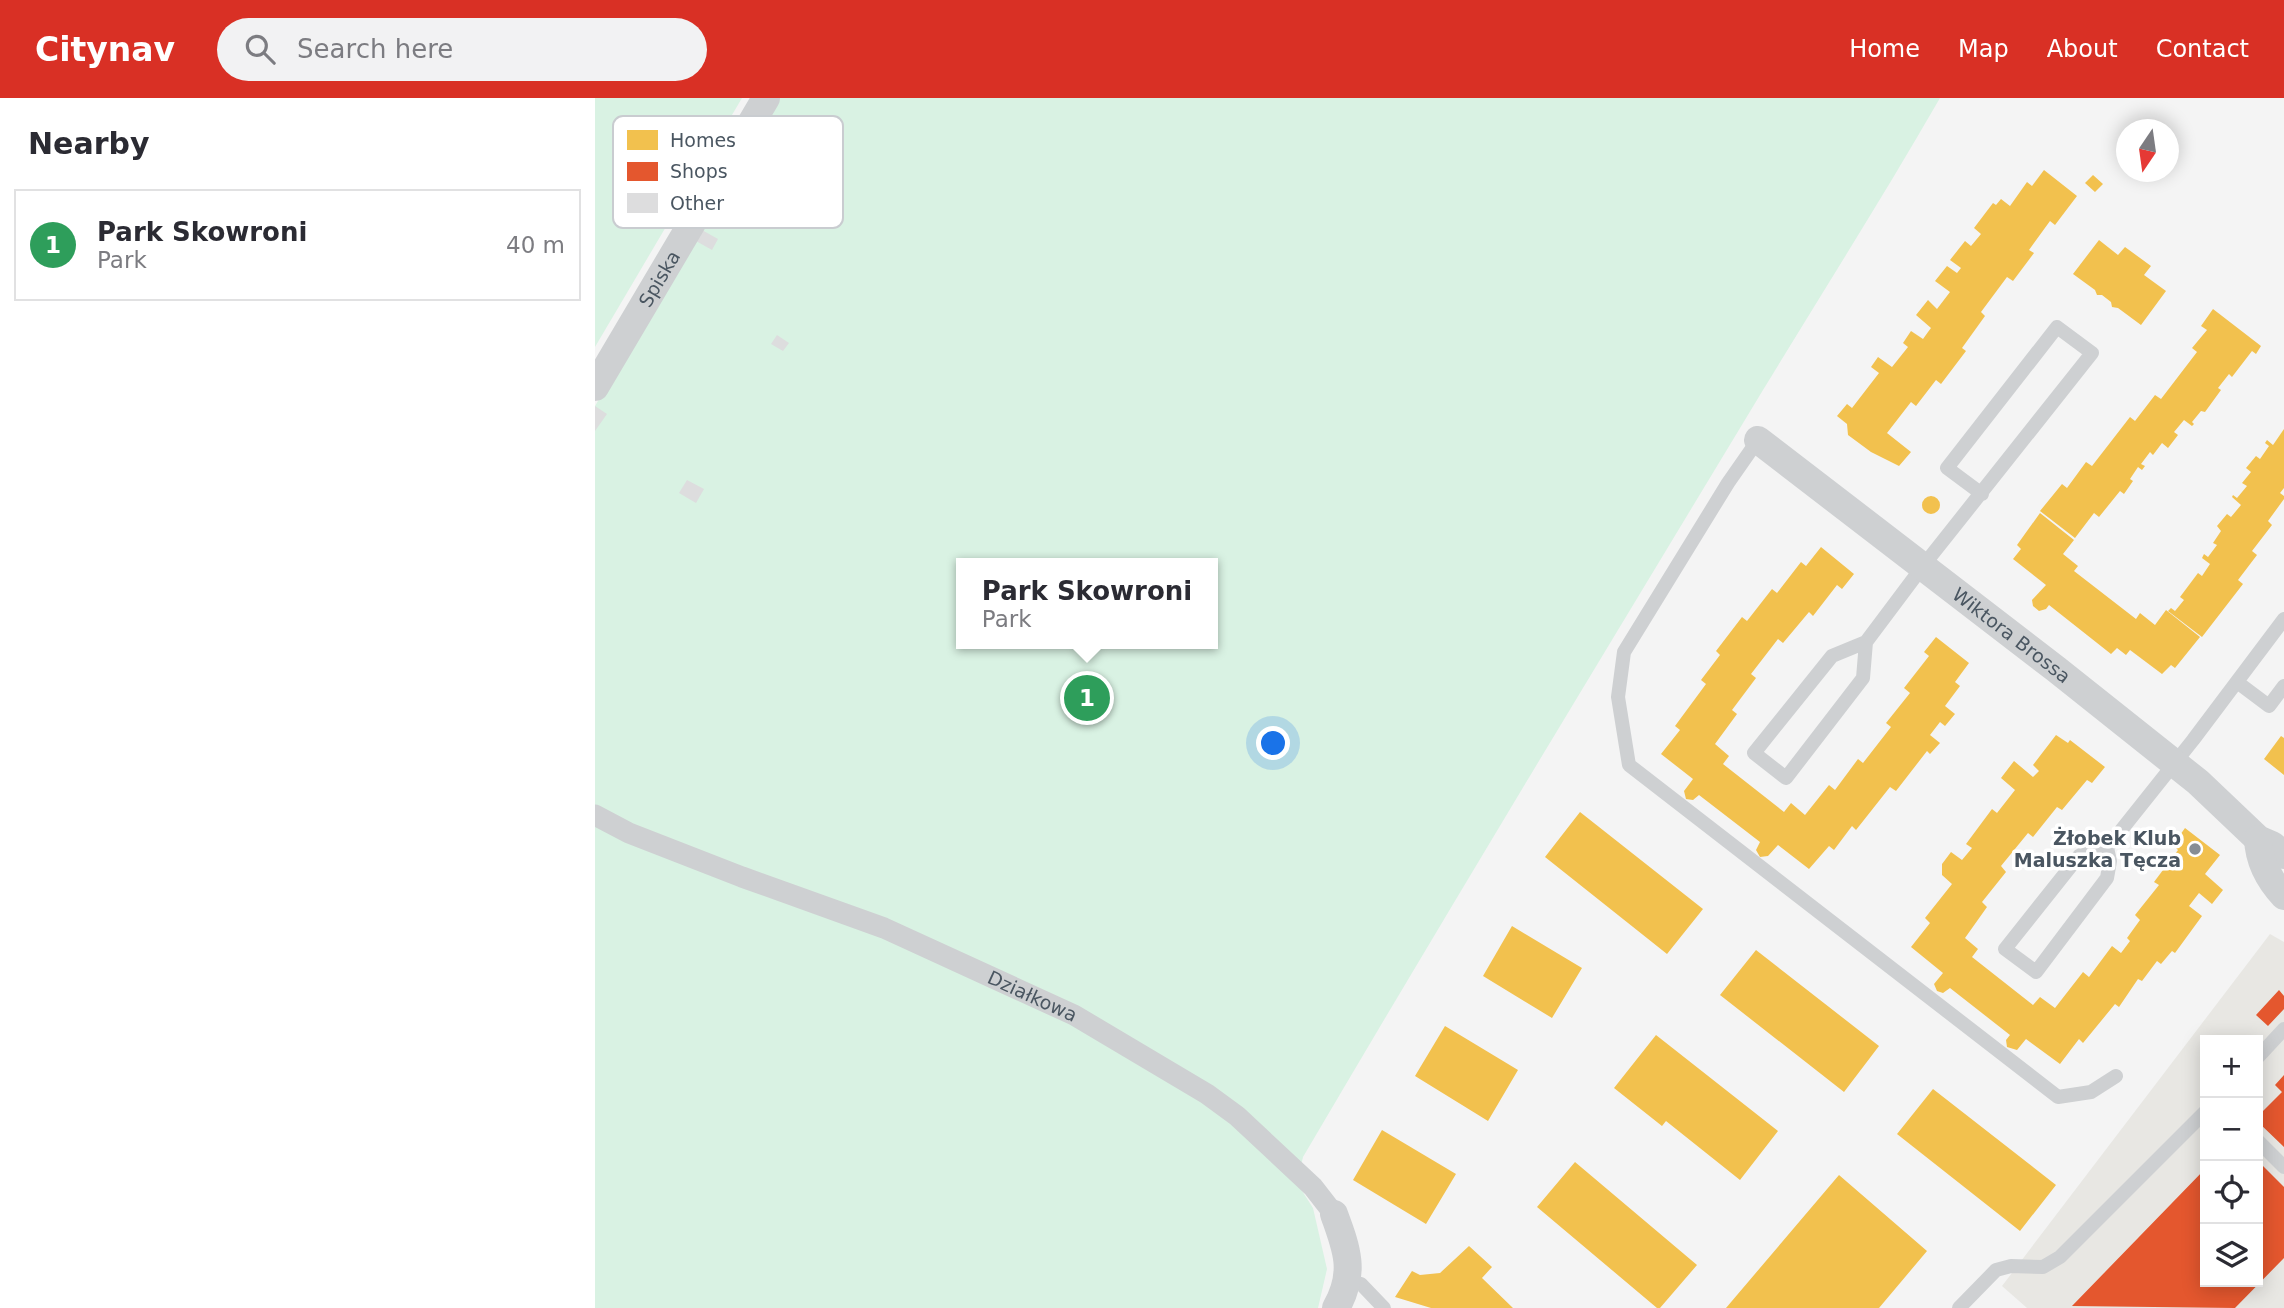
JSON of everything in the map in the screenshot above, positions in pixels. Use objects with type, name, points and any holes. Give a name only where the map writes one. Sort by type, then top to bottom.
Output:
[{"type":"street","name":"Spiska","points":[[755,116],[766,98]]},
{"type":"street","name":"Spiska","points":[[595,387],[689,228]]},
{"type":"street","name":"Wiktora Brossa","points":[[1758,440],[2198,782],[2258,839],[2272,845],[2284,855]]},
{"type":"street","name":"Działkowa","points":[[595,815],[654,843],[884,928],[1074,1015],[1207,1094],[1237,1116],[1313,1187],[1334,1214],[1346,1249],[1349,1273],[1336,1308]]},
{"type":"street","points":[[2258,839],[2259,856],[2267,873],[2284,896]]},
{"type":"lane","points":[[1867,642],[1832,656],[1754,753],[1786,778],[1863,678],[1867,642],[1923,566],[1982,494],[2092,354],[2057,327],[1947,468],[1982,494]]},
{"type":"lane","points":[[1758,440],[1728,483],[1624,652],[1618,698],[1629,765],[2058,1097],[2091,1092],[2116,1076]]},
{"type":"lane","points":[[2107,848],[2110,862],[2107,878],[2036,972],[2005,949],[2079,856],[2092,849],[2107,848],[2284,619]]},
{"type":"lane","points":[[2237,682],[2269,706],[2284,686]]},
{"type":"lane","points":[[2263,1052],[2284,1029]]},
{"type":"lane","points":[[1959,1308],[1996,1270],[2011,1266],[2043,1267],[2060,1257],[2200,1117]]},
{"type":"lane","points":[[2263,1146],[2284,1167]]},
{"type":"lane","points":[[1348,1281],[1361,1284],[1384,1308]]},
{"type":"shaded area","points":[[2270,934],[2284,942],[2284,1308],[2027,1308],[2002,1286]]},
{"type":"green space","points":[[595,98],[742,98],[731,116],[613,116],[613,228],[665,228],[595,347]]},
{"type":"green space","points":[[778,98],[1940,98],[1303,1157],[1297,1183],[1313,1208],[1327,1269],[1318,1308],[595,1308],[595,406],[701,228],[843,228],[843,116],[767,116]]},
{"type":"building: Homes","points":[[2044,170],[2077,196],[2055,225],[2050,221],[2029,250],[2034,253],[2013,281],[2007,277],[1981,312],[1985,316],[1962,348],[1966,351],[1941,384],[1936,380],[1916,406],[1911,402],[1887,433],[1911,452],[1899,466],[1871,452],[1848,435],[1847,424],[1837,416],[1847,404],[1852,408],[1879,373],[1871,367],[1878,357],[1892,367],[1908,347],[1903,343],[1911,331],[1923,339],[1931,328],[1916,315],[1928,300],[1937,309],[1950,292],[1935,281],[1947,266],[1957,273],[1961,268],[1950,260],[1965,241],[1971,246],[1981,234],[1974,228],[1993,203],[1996,205],[2001,199],[2010,206],[2027,182],[2032,186]]},
{"type":"building: Homes","points":[[2093,175],[2103,184],[2095,192],[2085,183]]},
{"type":"building: Homes","points":[[2099,240],[2118,255],[2125,247],[2151,266],[2144,275],[2166,291],[2141,325],[2118,308],[2112,307],[2111,302],[2102,295],[2097,295],[2095,290],[2073,274]]},
{"type":"building: Homes","points":[[2213,309],[2261,346],[2256,354],[2252,351],[2232,377],[2229,374],[2205,412],[2201,411],[2192,422],[2194,424],[2192,426],[2184,420],[2174,432],[2178,435],[2168,448],[2162,443],[2153,455],[2150,452],[2141,464],[2145,466],[2142,470],[2138,467],[2124,494],[2120,491],[2099,517],[2094,513],[2075,538],[2040,511],[2062,484],[2067,488],[2086,462],[2092,466],[2130,417],[2135,421],[2155,395],[2161,399],[2197,352],[2192,348],[2207,330],[2201,326]]},
{"type":"building: Homes","points":[[2284,429],[2284,488],[2280,493],[2284,499],[2268,521],[2272,525],[2252,551],[2257,555],[2238,580],[2243,584],[2202,637],[2168,611],[2171,608],[2175,611],[2184,600],[2180,597],[2198,573],[2202,576],[2210,564],[2202,558],[2204,554],[2208,557],[2217,545],[2213,543],[2221,531],[2217,526],[2227,514],[2231,517],[2241,505],[2232,497],[2233,495],[2237,498],[2247,486],[2242,483],[2251,472],[2246,468],[2256,456],[2260,459],[2269,446],[2265,443],[2267,440],[2273,445]]},
{"type":"building: Homes","points":[[1927,496],[1935,496],[1940,505],[1938,512],[1927,514],[1922,509],[1922,501]]},
{"type":"building: Homes","points":[[2040,513],[2074,540],[2063,554],[2078,566],[2074,571],[2136,619],[2140,613],[2155,625],[2166,610],[2200,637],[2175,668],[2171,665],[2162,674],[2130,650],[2126,655],[2117,648],[2111,654],[2049,605],[2039,611],[2033,606],[2032,600],[2046,585],[2013,559],[2021,549],[2017,545]]},
{"type":"building: Homes","points":[[1821,547],[1854,574],[1842,589],[1837,585],[1813,616],[1809,612],[1783,643],[1778,639],[1751,674],[1756,678],[1732,710],[1737,714],[1715,744],[1729,756],[1723,764],[1784,812],[1791,803],[1805,815],[1829,785],[1835,790],[1858,759],[1863,763],[1891,727],[1886,723],[1910,693],[1904,688],[1929,656],[1924,652],[1936,637],[1969,663],[1955,682],[1960,686],[1945,706],[1955,714],[1945,726],[1940,722],[1930,735],[1940,743],[1930,754],[1927,751],[1896,791],[1890,787],[1856,830],[1852,826],[1834,850],[1829,846],[1809,869],[1778,845],[1768,856],[1760,857],[1756,850],[1760,842],[1699,795],[1693,800],[1686,799],[1684,791],[1693,779],[1661,754],[1680,730],[1675,726],[1706,684],[1701,680],[1720,655],[1716,651],[1742,617],[1747,621],[1772,589],[1777,593],[1801,562],[1806,566]]},
{"type":"building: Homes","points":[[2056,735],[2068,743],[2070,740],[2105,767],[2092,783],[2087,780],[2062,810],[2057,807],[2033,837],[2028,833],[2001,866],[2006,872],[1982,902],[1987,907],[1965,938],[1978,949],[1972,957],[2033,1005],[2040,997],[2055,1008],[2083,972],[2089,977],[2112,946],[2121,953],[2130,941],[2127,938],[2140,920],[2135,915],[2159,885],[2154,882],[2178,850],[2173,845],[2185,828],[2220,855],[2205,874],[2223,890],[2212,904],[2199,893],[2189,906],[2202,916],[2175,953],[2172,951],[2161,964],[2157,961],[2142,981],[2138,979],[2119,1007],[2115,1004],[2083,1043],[2079,1039],[2060,1064],[2026,1039],[2017,1050],[2007,1047],[2006,1040],[2010,1035],[1950,988],[1943,993],[1937,991],[1934,984],[1943,973],[1911,947],[1930,923],[1925,918],[1952,884],[1942,875],[1942,864],[1951,852],[1962,860],[1972,848],[1966,844],[1992,809],[1997,813],[2015,790],[2001,778],[2014,761],[2033,777],[2039,771],[2033,765]]},
{"type":"building: Homes","points":[[2281,736],[2284,738],[2284,775],[2264,759]]},
{"type":"building: Homes","points":[[1580,812],[1703,909],[1667,954],[1545,857]]},
{"type":"building: Homes","points":[[1512,926],[1582,968],[1552,1018],[1483,976]]},
{"type":"building: Homes","points":[[1756,950],[1879,1046],[1844,1092],[1720,995]]},
{"type":"building: Homes","points":[[1445,1026],[1518,1070],[1488,1121],[1415,1076]]},
{"type":"building: Homes","points":[[1656,1035],[1778,1131],[1740,1180],[1666,1121],[1662,1126],[1614,1088]]},
{"type":"building: Homes","points":[[1933,1089],[2056,1185],[2020,1231],[1897,1134]]},
{"type":"building: Homes","points":[[1382,1130],[1456,1174],[1426,1224],[1353,1180]]},
{"type":"building: Homes","points":[[1575,1162],[1697,1265],[1660,1308],[1537,1207]]},
{"type":"building: Homes","points":[[1839,1175],[1927,1251],[1879,1308],[1726,1308]]},
{"type":"building: Homes","points":[[1469,1246],[1492,1267],[1482,1278],[1513,1308],[1431,1308],[1395,1297],[1412,1271],[1420,1275],[1440,1273]]},
{"type":"building: Shops","points":[[2279,990],[2284,996],[2284,1009],[2268,1026],[2256,1015]]},
{"type":"building: Shops","points":[[2284,1075],[2284,1147],[2263,1127],[2263,1111],[2282,1092],[2275,1085]]},
{"type":"building: Shops","points":[[2263,1166],[2284,1187],[2284,1258],[2263,1279]]},
{"type":"building: Shops","points":[[2200,1174],[2200,1287],[2256,1287],[2235,1308],[2072,1306]]},
{"type":"building: Other","points":[[702,230],[718,239],[712,250],[696,241]]},
{"type":"building: Other","points":[[777,335],[789,343],[783,351],[771,344]]},
{"type":"building: Other","points":[[595,406],[607,414],[595,431]]},
{"type":"building: Other","points":[[687,480],[704,489],[696,503],[679,493]]},
{"type":"place","name":"Park Skowroni","points":[[1087,698]]},
{"type":"place","name":"Żłobek Klub Maluszka Tęcza","points":[[2195,849]]}]
